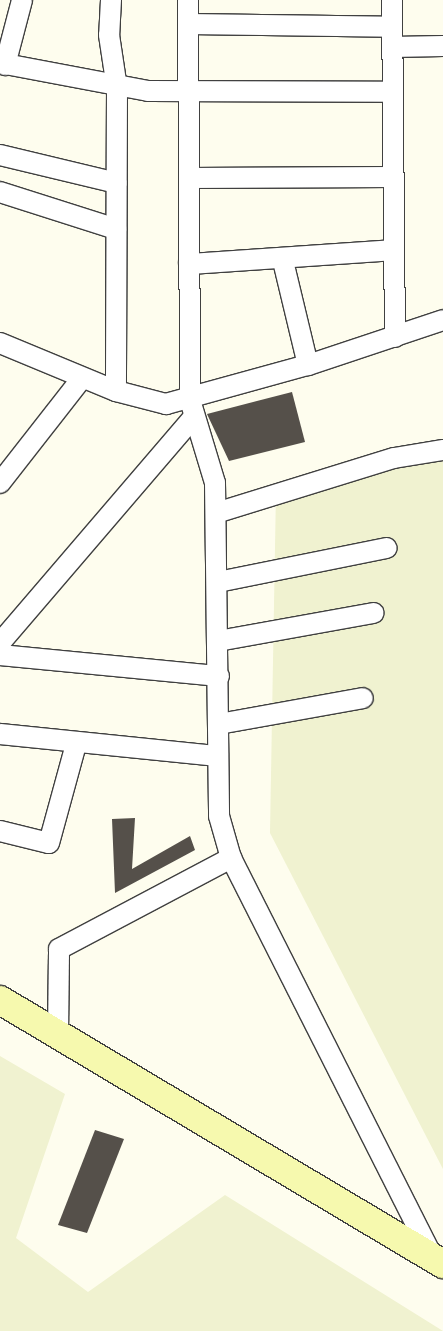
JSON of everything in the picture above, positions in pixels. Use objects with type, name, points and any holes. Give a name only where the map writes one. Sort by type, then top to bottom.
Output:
[{"type":"street","points":[[22,0],[3,64],[117,88],[187,92],[392,92]]},
{"type":"street","points":[[111,0],[109,35],[117,88],[116,391]]},
{"type":"street","points":[[188,0],[188,264],[191,410],[215,484],[218,582],[219,816],[231,858],[438,1261]]},
{"type":"street","points":[[392,0],[392,177],[395,337]]},
{"type":"street","points":[[188,24],[392,26]]},
{"type":"street","points":[[392,47],[443,46]]},
{"type":"street","points":[[0,155],[117,183]]},
{"type":"street","points":[[189,178],[392,177]]},
{"type":"street","points":[[0,192],[116,228]]},
{"type":"street","points":[[188,264],[283,261],[393,250]]},
{"type":"street","points":[[283,261],[308,365]]},
{"type":"street","points":[[0,643],[191,410],[308,365],[443,320]]},
{"type":"street","points":[[0,343],[116,391],[191,410]]},
{"type":"street","points":[[0,483],[82,378]]},
{"type":"street","points":[[216,513],[394,458],[443,450]]},
{"type":"street","points":[[218,582],[387,548]]},
{"type":"street","points":[[218,641],[374,613]]},
{"type":"street","points":[[0,655],[219,676]]},
{"type":"street","points":[[219,724],[362,698]]},
{"type":"street","points":[[0,734],[76,744],[218,756]]},
{"type":"street","points":[[0,831],[49,843],[76,744]]},
{"type":"street","points":[[58,1034],[59,949],[231,858]]},
{"type":"street","points":[[0,1000],[438,1261]]},
{"type":"green space","points":[[404,445],[443,455],[443,1169],[270,833],[276,491]]},
{"type":"green space","points":[[0,1056],[65,1094],[16,1238],[88,1292],[225,1195],[443,1331],[0,1331]]},
{"type":"building","points":[[292,392],[305,442],[229,461],[207,414]]},
{"type":"building","points":[[135,818],[132,869],[190,836],[195,850],[115,893],[112,819]]},
{"type":"building","points":[[95,1130],[124,1139],[87,1233],[58,1225]]}]
